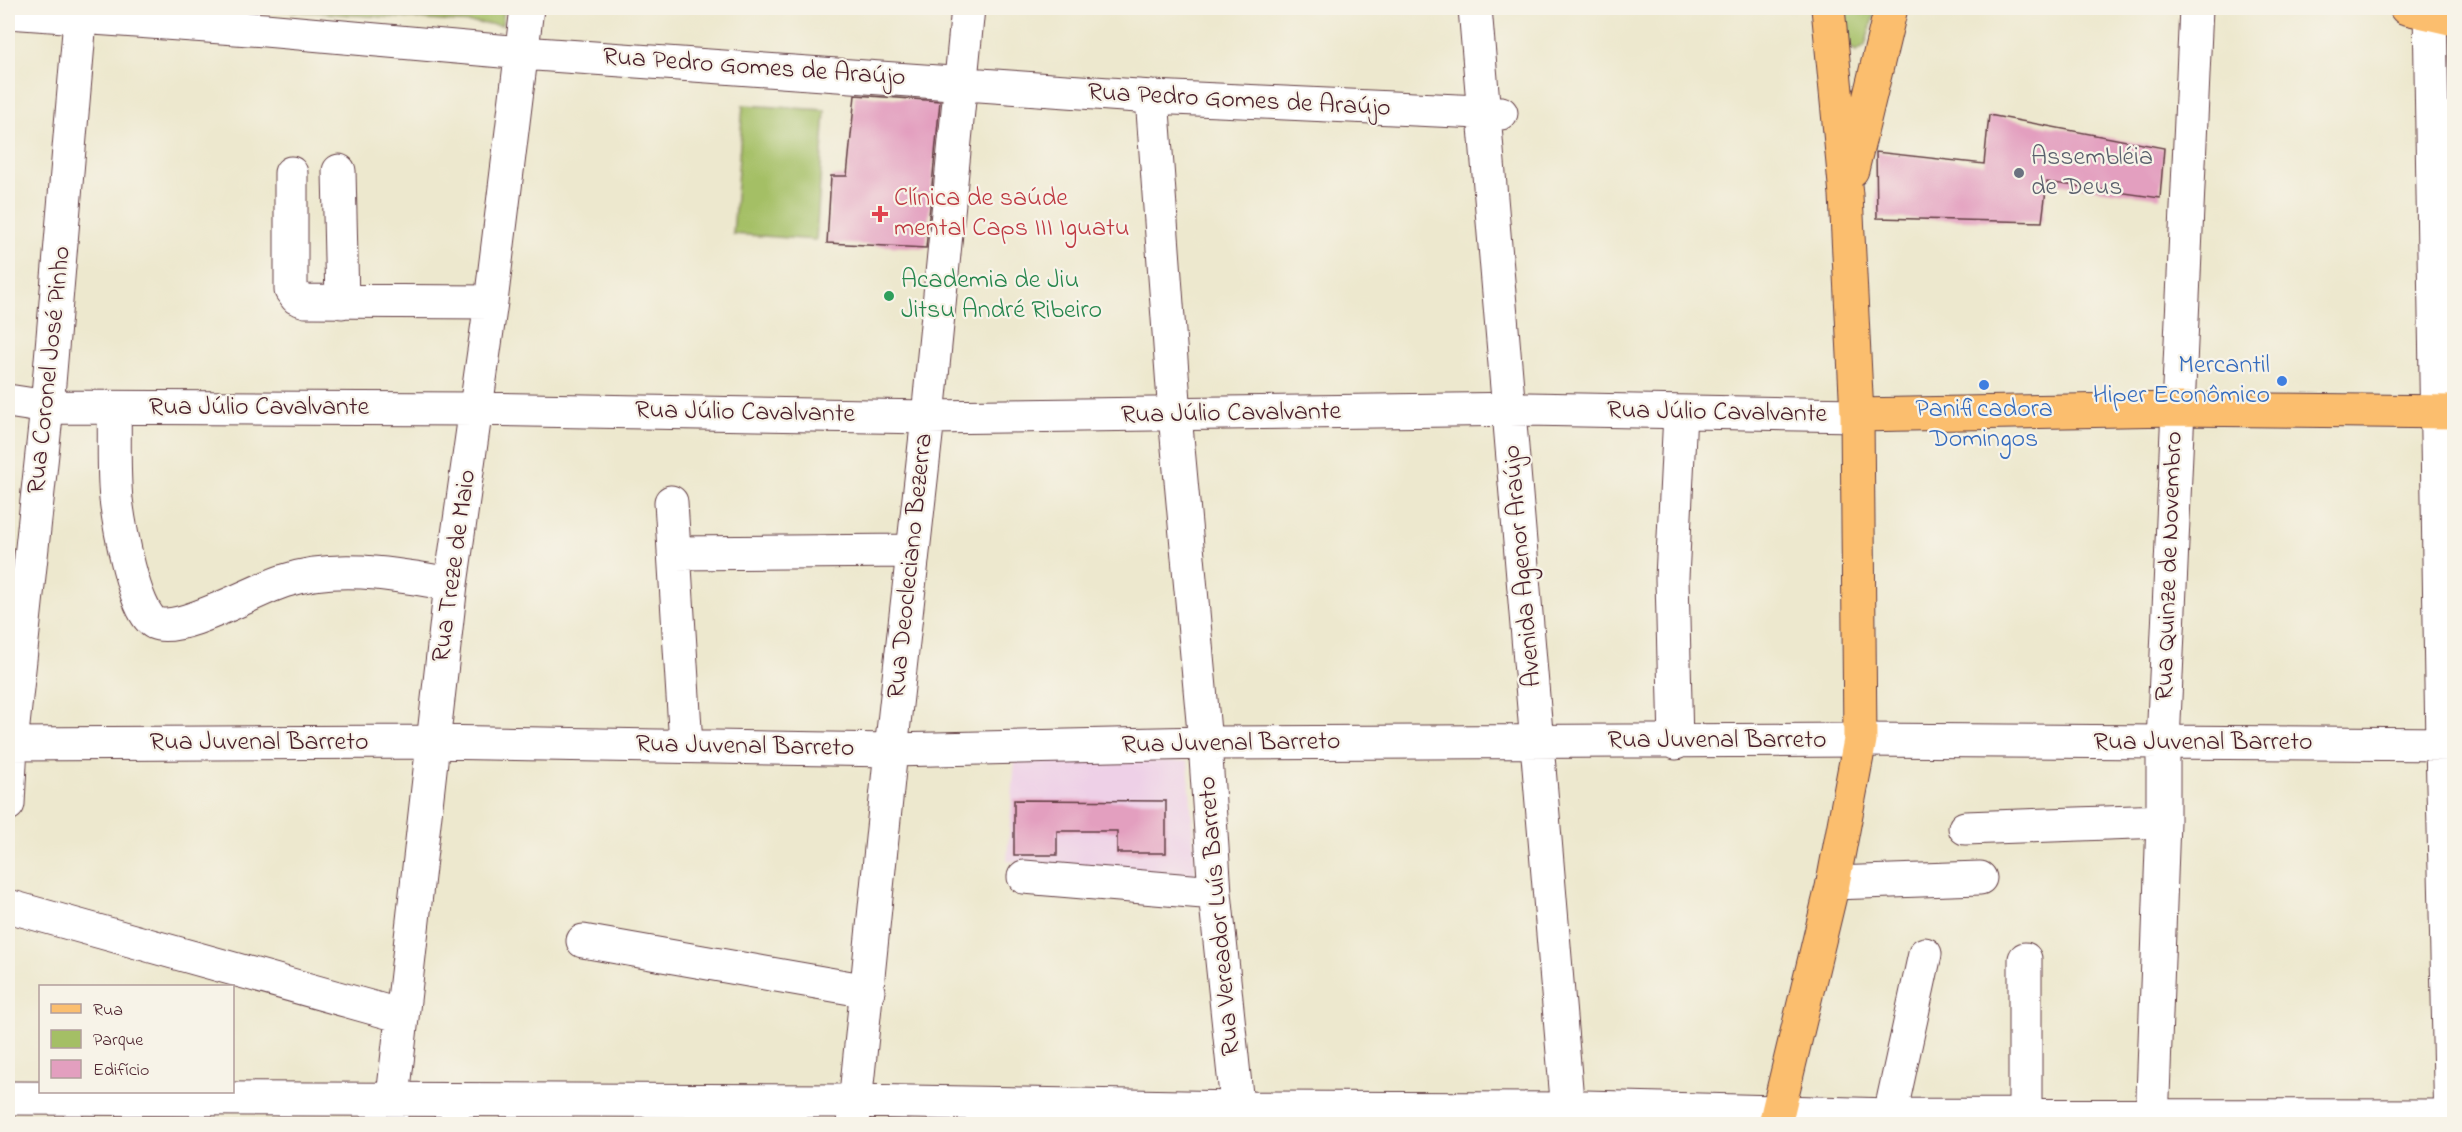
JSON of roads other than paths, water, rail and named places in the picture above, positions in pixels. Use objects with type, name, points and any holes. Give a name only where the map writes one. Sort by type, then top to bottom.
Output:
[{"type":"main road","points":[[1776,1118],[1833,883],[1860,740],[1857,415],[1846,195],[1828,8]]},
{"type":"main road","points":[[1846,195],[1891,8]]},
{"type":"main road","name":"Rua Júlio Cavalvante","points":[[1857,415],[2177,409],[2446,412]]},
{"type":"street","name":"Rua Treze de Maio","points":[[392,1111],[451,584],[491,302],[527,8]]},
{"type":"street","name":"Rua Deocleciano Bezerra","points":[[854,1113],[928,417],[968,8]]},
{"type":"street","name":"Avenida Agenor Araújo","points":[[1475,8],[1493,113],[1577,1116]]},
{"type":"street","name":"Avenida Agenor Araújo","points":[[1493,8],[1493,113]]},
{"type":"street","name":"Rua Quinze de Novembro","points":[[2153,1120],[2163,821],[2163,743],[2196,8]]},
{"type":"street","name":"Rua Pedro Gomes de Araújo","points":[[8,12],[80,12],[522,53],[961,82],[1152,98],[1493,113]]},
{"type":"street","name":"Rua Coronel José Pinho","points":[[8,804],[9,752],[47,407],[72,131],[80,12]]},
{"type":"street","points":[[8,1098],[392,1111],[2025,1120],[2452,1119],[2446,412],[2430,12]]},
{"type":"street","name":"Rua Vereador Luís Barreto","points":[[1152,98],[1175,415],[1205,743],[1215,893],[1238,1116]]},
{"type":"street","points":[[339,171],[342,302]]},
{"type":"street","points":[[291,173],[291,290],[297,298],[306,301],[342,302],[491,302]]},
{"type":"street","name":"Rua Júlio Cavalvante","points":[[8,401],[47,407],[476,409],[928,417],[1519,409],[1857,415]]},
{"type":"street","points":[[114,408],[118,517],[140,601],[148,618],[156,623],[174,624],[199,616],[282,581],[324,572],[366,573],[451,584]]},
{"type":"street","points":[[1676,743],[1672,578],[1680,413]]},
{"type":"street","points":[[671,501],[686,745]]},
{"type":"street","points":[[674,553],[912,551]]},
{"type":"street","name":"Rua Juvenal Barreto","points":[[9,752],[432,742],[891,750],[1205,743],[1676,743],[1860,740],[2448,744]]},
{"type":"street","points":[[1965,828],[2163,821]]},
{"type":"street","points":[[1024,877],[1215,893]]},
{"type":"street","points":[[1833,883],[1980,878]]},
{"type":"street","points":[[8,906],[402,1017]]},
{"type":"street","points":[[583,941],[868,991]]},
{"type":"street","points":[[1905,1118],[1925,954]]},
{"type":"street","points":[[2025,959],[2025,1120]]},
{"type":"place","name":"Assembléia de Deus","points":[[2019,173]]},
{"type":"place","name":"Clínica de saúde mental Caps III Iguatu","points":[[880,214]]},
{"type":"place","name":"Academia de Jiu Jitsu André Ribeiro","points":[[889,296]]},
{"type":"place","name":"Mercantil Hiper Econômico","points":[[2282,381]]},
{"type":"place","name":"Panificadora Domingos","points":[[1984,385]]}]
